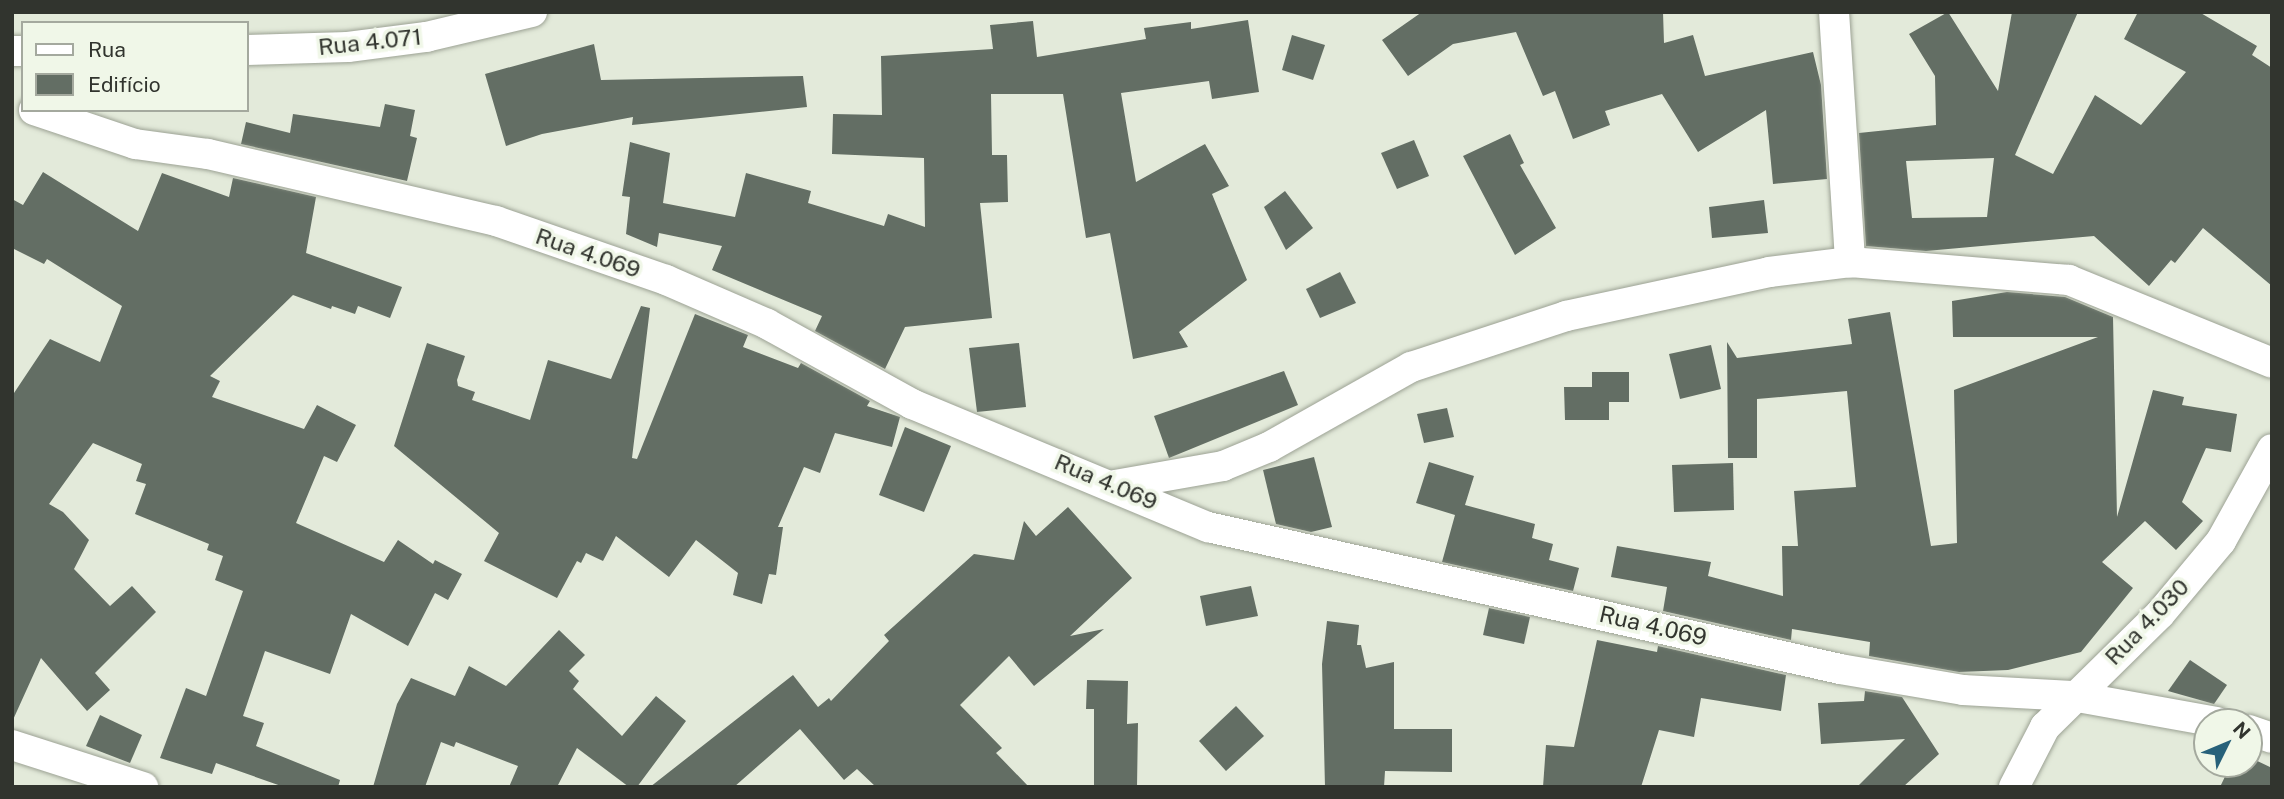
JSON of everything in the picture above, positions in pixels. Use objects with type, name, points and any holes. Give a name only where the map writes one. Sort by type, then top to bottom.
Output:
[{"type":"street","name":"Rua 4.071","points":[[248,50],[348,47],[413,39],[532,12]]},
{"type":"street","points":[[1834,12],[1850,262]]},
{"type":"street","name":"Rua 4.069","points":[[40,112],[135,144],[208,154],[496,221],[653,275],[767,324],[912,404],[1115,485],[1208,527],[1281,546],[1840,669],[1963,690],[2072,696],[2193,718]]},
{"type":"street","points":[[1115,485],[1223,466],[1269,447],[1411,367],[1566,316],[1728,280],[1850,262],[2069,279],[2272,363]]},
{"type":"street","name":"Rua 4.030","points":[[2014,787],[2045,727],[2072,696],[2160,614],[2221,541],[2272,449]]},
{"type":"street","points":[[12,744],[143,787]]},
{"type":"building","points":[[1422,12],[1663,12],[1664,43],[1693,35],[1705,76],[1813,52],[1821,85],[1827,179],[1773,184],[1766,110],[1698,152],[1662,94],[1605,111],[1610,125],[1573,139],[1555,91],[1543,96],[1516,32],[1453,44],[1408,76],[1382,40]]},
{"type":"building","points":[[1948,12],[1998,91],[2012,12],[2078,12],[2015,155],[2053,174],[2095,95],[2141,125],[2186,72],[2124,39],[2138,12],[2199,12],[2257,46],[2252,55],[2272,68],[2272,286],[2203,228],[2175,263],[2171,260],[2149,286],[2094,236],[1926,251],[1866,246],[1859,133],[1936,125],[1935,76],[1909,34]],"holes":[[[1994,158],[1987,217],[1912,218],[1906,161]]]},
{"type":"building","points":[[1248,20],[1259,92],[1212,99],[1209,81],[1121,93],[1136,182],[1205,144],[1229,186],[1212,194],[1247,280],[1179,332],[1188,347],[1133,359],[1110,233],[1086,238],[1063,94],[991,94],[992,155],[1007,155],[1008,202],[980,203],[992,318],[905,327],[885,369],[815,331],[822,316],[712,270],[722,246],[659,233],[657,247],[626,234],[630,197],[622,196],[630,142],[670,153],[663,203],[735,217],[746,173],[811,191],[808,203],[884,226],[888,214],[925,227],[924,158],[832,154],[833,114],[882,115],[881,56],[993,49],[990,25],[1033,21],[1037,57],[1146,39],[1144,28],[1191,22],[1191,29]]},
{"type":"building","points":[[1292,35],[1325,45],[1313,80],[1282,70]]},
{"type":"building","points":[[594,44],[601,80],[803,76],[807,107],[632,125],[633,117],[542,134],[506,146],[485,74]]},
{"type":"building","points":[[385,104],[415,110],[410,136],[417,138],[407,181],[241,144],[246,122],[290,133],[293,114],[380,127]]},
{"type":"building","points":[[1510,134],[1524,163],[1520,165],[1556,228],[1515,255],[1463,156]]},
{"type":"building","points":[[1414,140],[1429,176],[1397,189],[1381,153]]},
{"type":"building","points":[[43,172],[138,231],[162,173],[229,197],[233,178],[316,197],[306,253],[402,287],[390,318],[358,306],[355,314],[332,306],[331,309],[293,295],[210,376],[220,381],[212,397],[304,429],[317,405],[356,425],[337,462],[324,456],[296,523],[384,562],[398,540],[433,564],[435,560],[462,574],[448,600],[435,593],[408,646],[351,614],[330,674],[265,651],[243,716],[264,723],[256,746],[340,780],[338,787],[284,787],[216,763],[212,774],[160,758],[186,688],[206,696],[243,591],[215,580],[223,556],[207,550],[209,544],[135,514],[146,484],[136,481],[142,464],[93,443],[49,504],[63,512],[89,540],[74,569],[110,606],[132,586],[156,612],[95,673],[110,690],[87,711],[41,658],[12,722],[12,396],[50,339],[100,362],[122,306],[47,259],[44,264],[12,248],[12,199],[23,205]]},
{"type":"building","points":[[1285,191],[1313,228],[1286,250],[1264,207]]},
{"type":"building","points":[[1764,200],[1768,233],[1712,238],[1709,207]]},
{"type":"building","points":[[1340,272],[1356,303],[1320,318],[1306,289]]},
{"type":"building","points":[[2007,292],[2065,297],[2113,317],[2117,517],[2153,390],[2184,397],[2182,405],[2237,414],[2231,452],[2206,448],[2182,502],[2203,521],[2176,550],[2145,521],[2102,562],[2133,588],[2081,652],[2008,670],[1959,672],[1869,656],[1870,642],[1792,629],[1791,640],[1663,611],[1667,587],[1611,577],[1617,546],[1711,562],[1708,576],[1783,596],[1782,546],[1798,546],[1794,491],[1856,487],[1847,391],[1757,399],[1757,458],[1728,458],[1727,342],[1737,358],[1852,344],[1848,319],[1890,312],[1931,546],[1957,543],[1954,390],[2098,337],[1953,337],[1952,301]]},
{"type":"building","points":[[641,306],[650,308],[632,458],[637,459],[695,314],[748,335],[743,347],[798,368],[801,363],[870,401],[867,406],[900,417],[892,447],[835,433],[820,473],[804,467],[778,527],[783,527],[776,575],[769,574],[762,604],[733,595],[738,573],[696,540],[669,577],[616,536],[603,561],[586,553],[581,563],[577,561],[557,598],[484,561],[499,533],[394,446],[427,343],[465,356],[457,380],[458,386],[475,392],[472,400],[530,420],[548,360],[611,379]]},
{"type":"building","points":[[1019,343],[1026,407],[977,412],[969,348]]},
{"type":"building","points":[[1711,345],[1721,389],[1680,399],[1669,354]]},
{"type":"building","points":[[1284,371],[1298,405],[1169,458],[1154,416]]},
{"type":"building","points":[[1592,372],[1629,372],[1629,402],[1609,402],[1609,420],[1565,420],[1564,387],[1592,387]]},
{"type":"building","points":[[1447,408],[1454,437],[1424,443],[1417,414]]},
{"type":"building","points":[[905,427],[951,446],[924,512],[879,495]]},
{"type":"building","points":[[1314,457],[1332,527],[1311,532],[1276,524],[1263,470]]},
{"type":"building","points":[[1429,462],[1474,476],[1465,505],[1535,524],[1532,538],[1553,544],[1549,560],[1579,568],[1573,591],[1442,562],[1455,515],[1416,503]]},
{"type":"building","points":[[1733,463],[1734,510],[1674,512],[1672,465]]},
{"type":"building","points":[[1068,507],[1132,578],[1070,636],[1104,629],[1034,686],[1009,656],[960,705],[1002,748],[996,753],[1029,787],[876,787],[857,769],[844,780],[800,729],[734,787],[650,787],[793,675],[818,707],[829,698],[831,701],[889,641],[884,635],[974,554],[1014,560],[1024,521],[1036,536]]},
{"type":"building","points":[[1251,586],[1258,616],[1206,626],[1200,596]]},
{"type":"building","points":[[1489,608],[1530,617],[1524,644],[1483,635]]},
{"type":"building","points":[[1327,621],[1359,625],[1357,645],[1361,645],[1366,668],[1394,662],[1394,729],[1452,729],[1452,772],[1385,771],[1384,787],[1325,787],[1322,664]]},
{"type":"building","points":[[559,630],[585,655],[569,671],[579,681],[573,689],[622,736],[656,696],[686,721],[637,787],[629,787],[577,748],[557,787],[509,787],[518,766],[456,742],[454,747],[441,742],[425,787],[373,787],[397,704],[411,678],[455,696],[469,666],[506,686]]},
{"type":"building","points":[[1597,640],[1657,652],[1658,646],[1786,675],[1781,711],[1701,698],[1694,737],[1659,730],[1641,787],[1543,787],[1546,745],[1574,747]]},
{"type":"building","points":[[2190,660],[2227,685],[2214,704],[2168,691]]},
{"type":"building","points":[[1087,680],[1128,681],[1127,724],[1138,723],[1137,787],[1094,787],[1094,709],[1086,709]]},
{"type":"building","points":[[1865,691],[1902,697],[1939,754],[1903,787],[1857,787],[1905,739],[1821,744],[1818,703],[1864,701]]},
{"type":"building","points":[[1236,706],[1264,736],[1226,771],[1199,741]]},
{"type":"building","points":[[100,715],[142,735],[130,763],[86,746]]},
{"type":"building","points":[[2263,764],[2272,768],[2272,787],[2220,787],[2224,778],[2263,778]]}]
